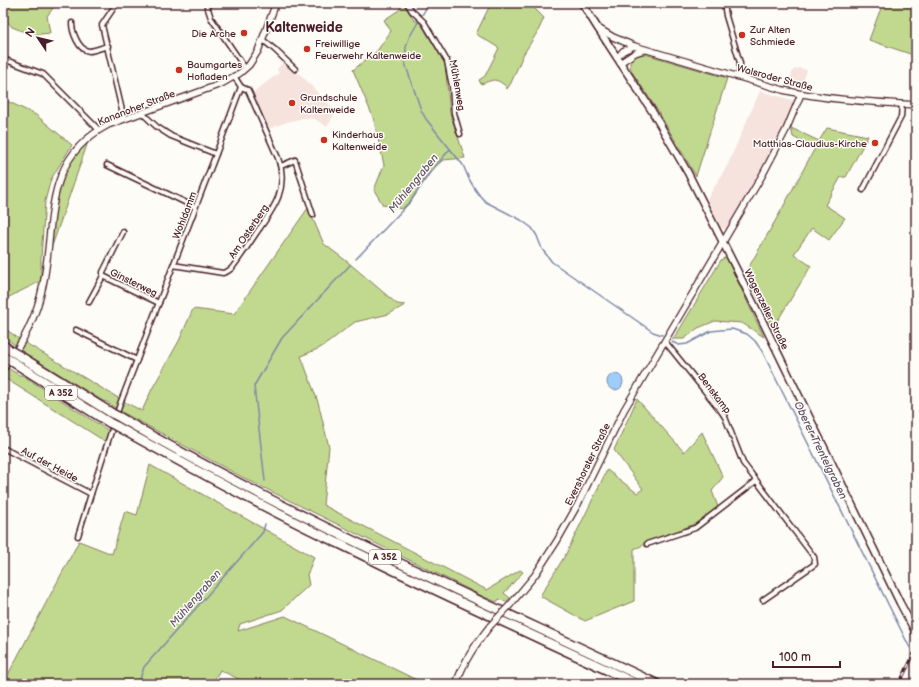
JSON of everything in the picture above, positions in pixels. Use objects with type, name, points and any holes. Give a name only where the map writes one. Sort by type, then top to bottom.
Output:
[{"type":"highway","name":"A 352","points":[[3,345],[116,416],[229,479],[457,591],[657,684]]},
{"type":"highway","name":"A 352","points":[[7,359],[113,424],[225,486],[338,544],[419,583],[637,684]]},
{"type":"main road","name":"Wagenzeller Straße","points":[[582,3],[671,141],[688,173],[916,634]]},
{"type":"street","points":[[117,3],[102,25],[124,119]]},
{"type":"street","points":[[206,3],[211,18],[245,68]]},
{"type":"street","name":"Kananoher Straße","points":[[3,369],[20,346],[38,304],[43,286],[53,202],[56,189],[62,172],[74,152],[84,141],[108,125],[221,84],[245,68],[249,65],[258,51],[276,3]]},
{"type":"street","name":"Mühlenweg","points":[[407,3],[412,11],[428,28],[447,61],[452,86],[454,112],[460,134]]},
{"type":"street","points":[[724,3],[726,16],[740,63],[739,77]]},
{"type":"street","points":[[72,23],[74,37],[84,49],[89,51],[108,46]]},
{"type":"street","name":"Walsroder Straße","points":[[597,27],[613,37],[646,50],[801,94],[818,97],[916,105]]},
{"type":"street","points":[[262,40],[274,48],[295,69]]},
{"type":"street","points":[[619,61],[623,51],[634,46]]},
{"type":"street","points":[[619,61],[635,52],[646,50]]},
{"type":"street","points":[[3,59],[43,74],[99,130]]},
{"type":"street","points":[[234,76],[241,87]]},
{"type":"street","name":"Wohldamm","points":[[78,536],[120,404],[241,87]]},
{"type":"street","name":"Am Osterberg","points":[[173,265],[223,273],[228,271],[232,268],[275,207],[282,185],[281,166],[248,90],[241,87]]},
{"type":"street","name":"Evershorster Straße","points":[[456,684],[463,664],[476,644],[535,575],[557,541],[578,504],[624,410],[772,157],[786,130],[801,94]]},
{"type":"street","points":[[863,190],[901,117],[902,104]]},
{"type":"street","points":[[142,113],[157,127],[171,136],[216,154]]},
{"type":"street","points":[[281,166],[295,160],[313,215]]},
{"type":"street","points":[[107,166],[195,207]]},
{"type":"street","name":"Ginsterweg","points":[[89,302],[103,276],[103,272],[123,232]]},
{"type":"street","name":"Ginsterweg","points":[[103,276],[159,303]]},
{"type":"street","points":[[76,330],[137,360]]},
{"type":"street","name":"Benskamp","points":[[664,342],[721,411],[725,417],[743,463],[814,557],[815,564],[763,600]]},
{"type":"street","name":"Auf der Heide","points":[[3,448],[91,494]]},
{"type":"street","points":[[647,544],[695,528],[756,481]]},
{"type":"shaded area","name":"Grundschule Kaltenweide","points":[[284,61],[301,75],[336,112],[327,127],[315,119],[303,118],[271,128],[267,126],[252,93],[279,73],[277,69]]},
{"type":"shaded area","points":[[799,68],[807,70],[801,88],[788,84],[793,70]]},
{"type":"shaded area","points":[[760,91],[796,101],[761,172],[726,229],[721,228],[707,199],[727,166]]},
{"type":"green space","points":[[3,3],[57,3],[47,16],[50,33],[32,35],[12,27],[3,16]]},
{"type":"green space","points":[[403,3],[414,20],[421,24],[445,64],[450,113],[465,158],[443,160],[428,173],[411,200],[402,209],[383,205],[374,190],[384,165],[373,117],[353,70],[377,51],[391,31],[384,20],[399,10]]},
{"type":"green space","points":[[491,3],[515,3],[518,6],[519,3],[529,3],[544,18],[523,55],[507,89],[497,81],[492,80],[481,84],[479,80],[485,76],[499,48],[476,34]]},
{"type":"green space","points":[[884,3],[916,3],[916,56],[869,40]]},
{"type":"green space","points":[[640,54],[645,54],[727,78],[696,176],[656,108],[632,72],[630,63],[634,57]]},
{"type":"green space","points":[[3,99],[36,115],[72,145],[51,179],[45,201],[41,281],[3,300]]},
{"type":"green space","points":[[791,128],[819,141],[827,128],[868,136],[846,177],[841,177],[825,205],[845,218],[829,240],[812,228],[794,254],[811,266],[773,328],[746,272],[815,148],[793,137]]},
{"type":"green space","points":[[89,139],[51,249],[55,204],[60,185],[71,160]]},
{"type":"green space","points":[[308,208],[324,244],[397,304],[405,305],[389,314],[355,322],[320,348],[301,356],[318,402],[329,447],[323,505],[487,590],[520,570],[523,572],[504,593],[510,598],[506,602],[499,599],[497,602],[484,597],[242,477],[120,411],[123,401],[142,411],[152,389],[179,341],[193,309],[234,314]]},
{"type":"green space","points":[[726,257],[764,337],[742,323],[715,321],[698,328],[684,339],[672,339],[678,332],[721,260]]},
{"type":"green space","points":[[3,327],[19,339],[15,345],[3,336]]},
{"type":"green space","points":[[24,342],[120,399],[116,409],[107,402],[20,350]]},
{"type":"green space","points":[[8,368],[19,375],[22,375],[109,431],[106,442],[3,377]]},
{"type":"green space","points":[[637,399],[684,452],[702,432],[723,477],[712,491],[718,507],[697,523],[634,549],[634,601],[585,621],[540,596],[566,554],[607,470],[637,493],[643,489],[614,450]]},
{"type":"green space","points":[[150,465],[314,557],[307,575],[309,585],[282,610],[240,624],[238,631],[285,616],[425,684],[249,684],[220,670],[212,684],[3,684],[79,541],[112,554],[125,511],[137,515]]},
{"type":"water","points":[[612,374],[618,374],[623,379],[621,388],[618,390],[612,390],[607,385],[607,379]]},
{"type":"waterway","name":"Oberer Trentelgraben","points":[[429,3],[409,38],[406,47],[405,63],[421,110],[426,119],[463,165],[475,189],[486,202],[521,220],[532,228],[542,249],[552,262],[653,332],[662,335]]},
{"type":"waterway","name":"Mühlengraben","points":[[356,259],[411,201],[429,174],[450,149]]},
{"type":"waterway","name":"Mühlengraben","points":[[265,481],[254,386],[282,338],[350,265]]},
{"type":"waterway","name":"Oberer Trentelgraben","points":[[672,342],[679,345],[687,344],[711,331],[732,329],[747,334],[755,341],[762,351],[910,648]]},
{"type":"waterway","name":"Mühlengraben","points":[[140,684],[144,667],[263,532],[265,524]]},
{"type":"waterway","name":"Oberer Trentelgraben","points":[[914,684],[916,680]]},
{"type":"railway","points":[[899,684],[916,650]]},
{"type":"place","name":"Die Arche","points":[[244,33]]},
{"type":"place","name":"Zur Alten Schmiede","points":[[742,35]]},
{"type":"place","name":"Freiwillige Feuerwehr Kaltenweide","points":[[307,49]]},
{"type":"place","name":"Baumgartes Hofladen","points":[[179,70]]},
{"type":"place","name":"Grundschule Kaltenweide","points":[[292,103]]},
{"type":"place","name":"Kinderhaus Kaltenweide","points":[[324,140]]},
{"type":"place","name":"Matthias-Claudius-Kirche","points":[[875,143]]},
{"type":"district","name":"Kaltenweide","points":[[304,27]]}]
